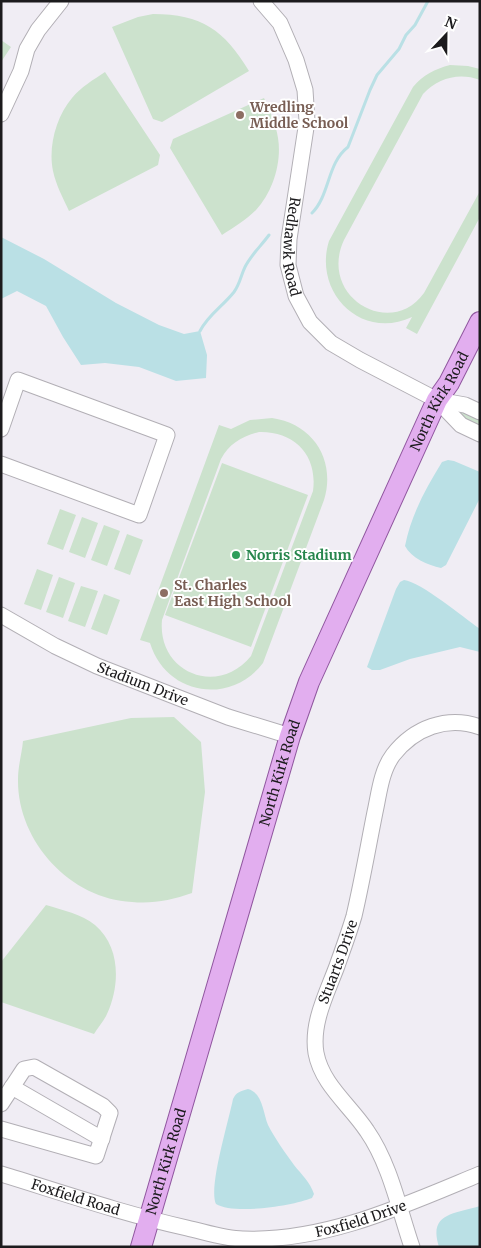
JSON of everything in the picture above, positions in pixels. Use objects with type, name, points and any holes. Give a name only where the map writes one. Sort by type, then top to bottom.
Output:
[{"type":"main road","name":"North Kirk Road","points":[[142,1247],[290,736],[309,682],[437,400],[449,383],[480,322]]},
{"type":"street","points":[[1,114],[21,71],[27,49],[38,30],[61,1]]},
{"type":"street","name":"Redhawk Road","points":[[261,1],[280,23],[296,60],[305,90],[307,121],[289,239],[288,266],[296,296],[310,322],[332,343],[360,360],[437,400]]},
{"type":"street","points":[[1,429],[18,380],[167,435],[139,515],[1,464]]},
{"type":"street","points":[[437,400],[465,405],[480,412]]},
{"type":"street","points":[[437,400],[461,425],[480,434]]},
{"type":"street","name":"Stadium Drive","points":[[1,615],[55,646],[97,666],[228,717],[290,736]]},
{"type":"street","name":"Stuarts Drive","points":[[412,1247],[381,1157],[368,1131],[342,1101],[321,1070],[315,1045],[317,1022],[354,916],[380,788],[390,761],[399,749],[416,734],[428,727],[448,722],[467,723],[480,727]]},
{"type":"street","points":[[1,1104],[24,1069],[34,1067],[103,1106],[110,1113],[96,1156],[1,1129]]},
{"type":"street","points":[[12,1087],[102,1140]]},
{"type":"street","name":"Foxfield Road","points":[[1,1174],[149,1219]]},
{"type":"street","name":"Foxfield Drive","points":[[149,1219],[241,1239],[265,1239],[312,1234],[399,1207],[480,1174]]},
{"type":"green space","points":[[153,14],[185,17],[210,27],[230,45],[249,71],[162,122],[153,119],[112,27],[138,17]]},
{"type":"green space","points":[[1,40],[11,47],[1,62]]},
{"type":"green space","points":[[450,65],[480,69],[480,80],[464,77],[449,78],[435,84],[423,94],[344,240],[339,260],[341,279],[349,294],[362,305],[377,312],[393,312],[410,307],[424,293],[480,191],[480,217],[417,334],[406,328],[412,317],[393,323],[375,322],[359,317],[345,307],[335,294],[328,278],[326,260],[329,241],[413,87],[430,73]]},
{"type":"green space","points":[[105,72],[160,155],[158,165],[69,211],[53,171],[52,152],[55,133],[62,114],[72,98],[83,87]]},
{"type":"green space","points":[[264,98],[271,113],[278,138],[279,157],[275,176],[267,195],[256,210],[222,235],[170,148],[173,139]]},
{"type":"green space","points":[[460,408],[480,417],[480,428],[460,418],[457,411]]},
{"type":"green space","points":[[272,418],[287,422],[300,428],[310,436],[324,458],[327,486],[324,500],[263,663],[249,677],[234,685],[217,689],[200,689],[184,684],[170,674],[158,661],[150,643],[140,640],[219,425],[231,429],[250,420]],"holes":[[[259,432],[272,433],[293,441],[307,456],[312,466],[314,478],[313,491],[251,656],[237,668],[222,675],[207,677],[192,673],[179,665],[169,654],[163,638],[162,620],[221,459],[228,449],[242,438]]]},
{"type":"green space","name":"Norris Stadium","points":[[222,463],[308,495],[251,647],[165,615]]},
{"type":"green space","points":[[60,509],[76,515],[63,550],[47,544]]},
{"type":"green space","points":[[82,517],[98,523],[85,558],[69,552]]},
{"type":"green space","points":[[104,525],[120,531],[107,566],[91,560]]},
{"type":"green space","points":[[127,534],[143,540],[130,575],[114,569]]},
{"type":"green space","points":[[37,569],[53,575],[41,610],[24,604]]},
{"type":"green space","points":[[59,577],[75,583],[63,618],[46,612]]},
{"type":"green space","points":[[81,586],[98,591],[85,627],[68,621]]},
{"type":"green space","points":[[104,594],[120,600],[107,635],[91,629]]},
{"type":"green space","points":[[174,717],[201,742],[205,792],[192,893],[162,901],[132,902],[109,898],[88,890],[68,878],[51,863],[37,844],[27,824],[20,802],[18,779],[23,741],[131,718]]},
{"type":"green space","points":[[46,905],[90,921],[104,934],[110,944],[116,967],[114,991],[107,1014],[94,1034],[1,1002],[1,962]]},
{"type":"water","points":[[1,237],[44,259],[116,303],[159,325],[184,334],[200,331],[207,355],[206,378],[176,381],[139,367],[105,363],[81,365],[46,306],[17,291],[1,299]]},
{"type":"water","points":[[448,460],[480,472],[480,498],[446,565],[441,568],[420,560],[411,554],[405,546],[411,523],[425,492],[442,462]]},
{"type":"water","points":[[404,580],[431,593],[480,629],[480,652],[460,647],[410,659],[380,670],[372,670],[367,667],[396,589],[400,582]]},
{"type":"water","points":[[248,1089],[253,1091],[260,1099],[273,1135],[306,1179],[314,1194],[312,1198],[291,1204],[249,1209],[236,1209],[216,1204],[214,1196],[217,1169],[233,1099],[237,1093]]},
{"type":"water","points":[[480,1206],[480,1247],[439,1247],[437,1227],[440,1221],[453,1214]]},
{"type":"waterway","points":[[312,213],[318,206],[336,162],[348,147],[377,75],[399,49],[428,1]]},
{"type":"waterway","points":[[200,331],[207,320],[234,292],[247,263],[269,235]]},
{"type":"place","name":"Wredling Middle School","points":[[240,115]]},
{"type":"place","name":"Norris Stadium","points":[[236,555]]},
{"type":"place","name":"St. Charles East High School","points":[[164,593]]}]
